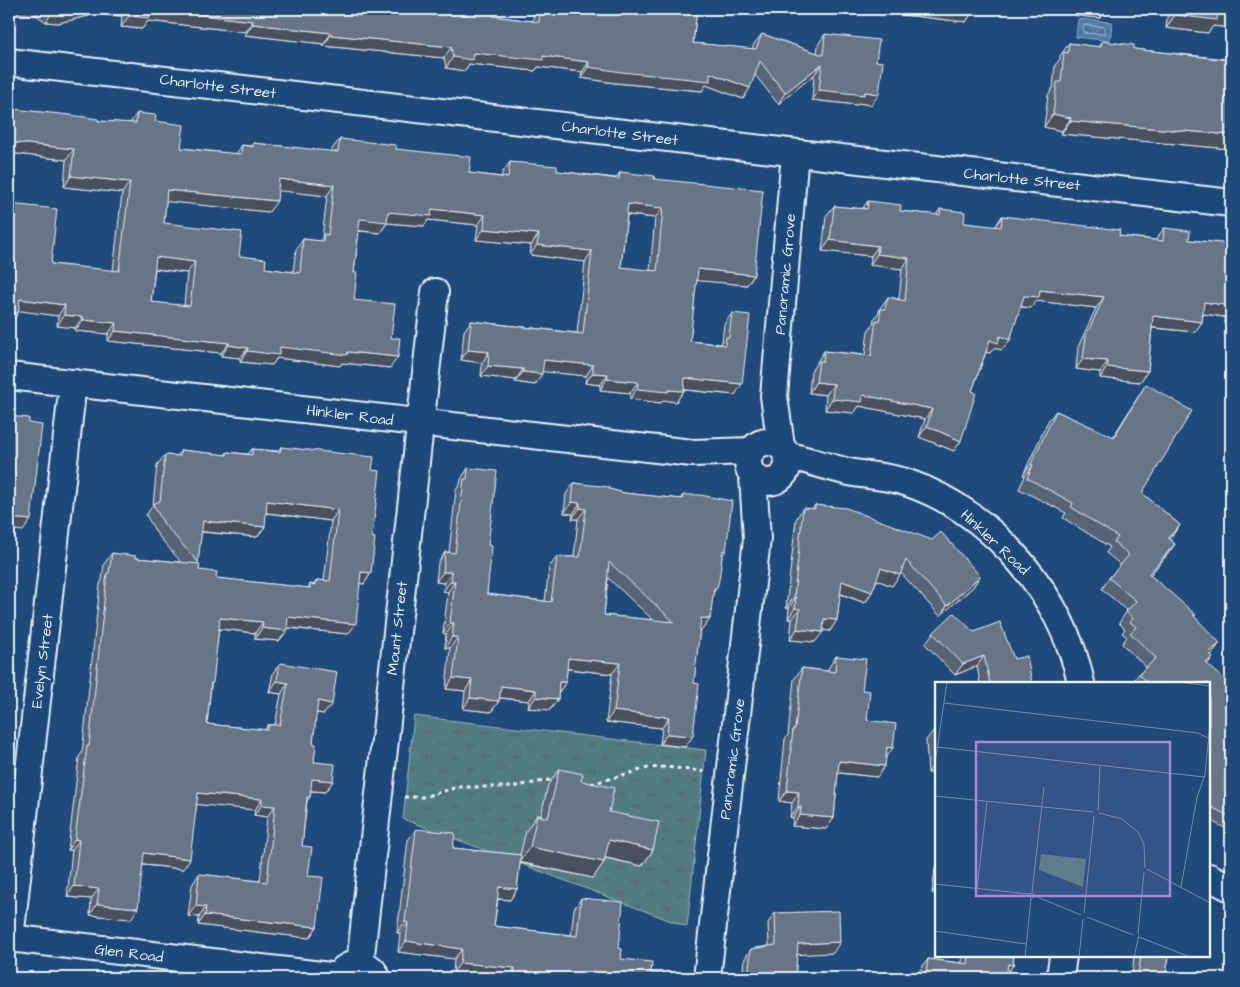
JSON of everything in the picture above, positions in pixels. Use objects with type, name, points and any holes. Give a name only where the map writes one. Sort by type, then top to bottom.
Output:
[{"type":"street","name":"Charlotte Street","points":[[9,62],[1231,203]]},
{"type":"street","name":"Panoramic Grove","points":[[707,978],[767,462],[795,153]]},
{"type":"street","name":"Mount Street","points":[[354,974],[434,292]]},
{"type":"street","name":"Hinkler Road","points":[[9,376],[847,471],[906,482],[936,494],[963,510],[988,531],[1035,580],[1053,605],[1076,657],[1081,682]]},
{"type":"street","name":"Evelyn Street","points":[[9,938],[73,384]]},
{"type":"street","points":[[1210,878],[1231,888]]},
{"type":"street","name":"Glen Road","points":[[9,938],[354,974]]},
{"type":"street","points":[[1060,978],[1063,957]]},
{"type":"path","points":[[588,784],[597,784],[648,768],[708,772]]},
{"type":"path","points":[[401,797],[423,797],[458,787],[512,787],[552,778],[561,780]]},
{"type":"green space","points":[[414,716],[706,750],[687,927],[403,819]]},
{"type":"water","points":[[1078,19],[1112,22],[1110,41],[1076,37]]},
{"type":"building","points":[[50,9],[80,9],[66,12]]},
{"type":"building","points":[[130,9],[150,9],[149,18],[129,16]]},
{"type":"building","points":[[150,9],[494,9],[493,16],[539,22],[540,9],[697,9],[693,43],[756,49],[762,34],[823,55],[825,34],[879,40],[876,61],[883,62],[879,94],[865,92],[864,95],[819,90],[822,64],[785,93],[760,61],[750,88],[710,73],[710,81],[588,67],[589,62],[543,56],[543,60],[473,53],[472,60],[453,57],[451,47],[331,35],[331,33],[253,24],[253,21]]},
{"type":"building","points":[[950,9],[974,9],[973,11]]},
{"type":"building","points":[[1176,9],[1231,9],[1231,14],[1218,12],[1217,20],[1175,15]]},
{"type":"building","points":[[1102,41],[1134,45],[1134,49],[1228,60],[1229,55],[1231,55],[1231,135],[1070,121],[1071,118],[1053,114],[1057,82],[1061,82],[1064,52],[1068,53],[1069,43],[1101,47]]},
{"type":"building","points":[[13,109],[70,115],[98,119],[98,121],[136,123],[137,113],[156,115],[155,121],[184,125],[181,148],[241,154],[242,145],[253,147],[253,143],[338,152],[340,139],[396,145],[396,149],[471,157],[469,173],[508,178],[510,162],[557,166],[557,171],[619,179],[620,172],[655,176],[654,179],[763,190],[754,275],[698,269],[690,341],[725,345],[726,337],[729,337],[732,313],[750,315],[742,384],[685,378],[684,391],[669,390],[668,392],[637,389],[638,382],[607,379],[608,374],[593,373],[593,365],[544,360],[542,374],[523,372],[523,369],[488,366],[489,352],[468,350],[471,321],[583,334],[592,251],[537,245],[539,234],[484,229],[485,215],[432,209],[431,216],[388,212],[387,222],[360,219],[354,273],[357,273],[354,300],[395,304],[391,338],[400,338],[398,357],[348,352],[347,355],[280,347],[279,355],[247,351],[248,348],[229,345],[229,343],[115,331],[116,323],[83,320],[83,317],[64,315],[65,305],[20,299],[18,313],[9,312],[9,204],[57,209],[51,264],[119,271],[130,182],[71,176],[74,149],[9,142],[9,120],[12,120]],"holes":[[[279,179],[334,185],[328,235],[324,234],[323,241],[303,239],[300,273],[265,268],[266,259],[239,256],[242,232],[164,223],[167,190],[277,201]],[[628,204],[663,208],[657,271],[621,267]],[[156,257],[195,262],[190,306],[151,302]]]},
{"type":"building","points":[[868,201],[901,205],[900,211],[940,215],[940,209],[965,212],[964,223],[1001,227],[1002,216],[1120,230],[1119,236],[1163,241],[1164,228],[1190,231],[1189,240],[1231,244],[1231,306],[1204,302],[1202,322],[1153,316],[1148,371],[1107,367],[1108,361],[1083,359],[1086,336],[1104,297],[1040,290],[1039,297],[1024,296],[1010,340],[1000,336],[998,343],[990,340],[972,391],[976,393],[961,441],[927,426],[932,409],[863,395],[862,402],[832,399],[834,384],[816,382],[819,361],[823,361],[824,351],[871,356],[876,320],[879,321],[881,309],[885,309],[888,297],[905,301],[909,258],[877,254],[878,246],[830,240],[834,206],[867,209]]},
{"type":"building","points":[[1146,384],[1192,411],[1142,493],[1180,525],[1168,538],[1175,544],[1149,574],[1196,615],[1193,615],[1220,643],[1209,653],[1213,657],[1206,663],[1231,685],[1231,817],[1210,805],[1210,682],[1147,682],[1139,674],[1156,658],[1130,633],[1136,627],[1130,622],[1133,618],[1126,612],[1136,601],[1109,578],[1129,555],[1114,542],[1118,537],[1071,507],[1073,503],[1027,478],[1033,465],[1031,464],[1056,411],[1114,437]]},
{"type":"building","points":[[9,416],[29,418],[29,423],[42,425],[31,520],[10,518],[9,521]]},
{"type":"building","points":[[281,447],[374,457],[372,470],[380,471],[372,537],[375,538],[371,573],[361,572],[356,624],[288,617],[287,631],[262,628],[263,622],[220,618],[213,683],[211,683],[207,724],[268,730],[268,725],[280,725],[288,683],[277,681],[280,663],[337,672],[332,704],[318,701],[313,743],[316,744],[314,762],[335,764],[333,781],[312,779],[310,797],[307,797],[302,846],[312,847],[308,876],[323,877],[317,927],[205,915],[206,907],[196,906],[199,874],[267,882],[275,806],[262,805],[262,799],[198,793],[190,859],[144,853],[138,908],[97,904],[99,889],[74,886],[79,840],[75,839],[87,746],[89,746],[107,573],[109,573],[112,553],[136,556],[136,558],[200,564],[199,570],[217,572],[216,578],[310,588],[310,584],[316,585],[317,580],[330,581],[338,510],[267,501],[265,527],[203,521],[198,562],[164,524],[153,504],[160,501],[165,455],[180,456],[181,450],[227,455],[227,452],[252,455],[252,449],[280,452]]},
{"type":"building","points":[[468,468],[497,471],[488,545],[492,546],[487,594],[551,602],[557,557],[580,557],[586,509],[580,508],[580,503],[572,502],[574,483],[609,487],[609,489],[624,493],[682,499],[683,495],[700,495],[732,501],[726,551],[723,550],[719,580],[717,588],[714,588],[710,619],[701,618],[694,683],[699,684],[693,736],[667,734],[669,717],[614,711],[620,663],[568,658],[566,682],[559,682],[558,699],[536,697],[536,690],[501,686],[499,701],[470,698],[472,680],[453,678],[458,637],[452,637],[454,623],[450,623],[455,581],[451,581],[452,572],[443,572],[445,552],[455,553],[464,479],[467,479]],"holes":[[[609,562],[674,622],[604,615]]]},
{"type":"building","points":[[815,505],[846,508],[932,540],[941,532],[980,576],[947,606],[906,560],[900,575],[881,568],[872,592],[842,581],[837,620],[824,619],[823,632],[797,629],[800,609],[795,608],[796,597],[794,597],[803,508],[815,509]]},
{"type":"building","points":[[954,613],[974,632],[1000,622],[1014,659],[1027,656],[1032,682],[990,682],[984,656],[963,664],[933,633]]},
{"type":"building","points":[[836,656],[866,659],[862,690],[870,691],[867,720],[896,724],[893,748],[887,747],[885,766],[839,761],[834,818],[800,815],[801,807],[798,807],[799,792],[787,791],[793,729],[795,729],[802,668],[835,672]]},
{"type":"building","points":[[559,769],[583,774],[581,781],[614,788],[609,812],[659,822],[653,850],[609,840],[604,862],[530,847],[537,815],[548,818]]},
{"type":"building","points":[[416,829],[455,833],[453,848],[521,855],[517,889],[499,887],[494,926],[577,936],[581,898],[623,902],[619,948],[622,949],[621,959],[652,962],[651,973],[678,975],[677,978],[536,978],[514,976],[515,968],[460,963],[462,949],[406,941],[408,923],[405,922]]},
{"type":"building","points":[[839,911],[840,942],[798,944],[795,978],[748,978],[751,949],[776,945],[775,913]]},
{"type":"building","points":[[969,957],[1014,957],[1013,965],[1008,964],[1007,970],[1012,972],[1012,978],[925,978],[928,959],[968,964]]},
{"type":"building","points":[[1141,957],[1169,957],[1165,978],[1138,975]]}]
